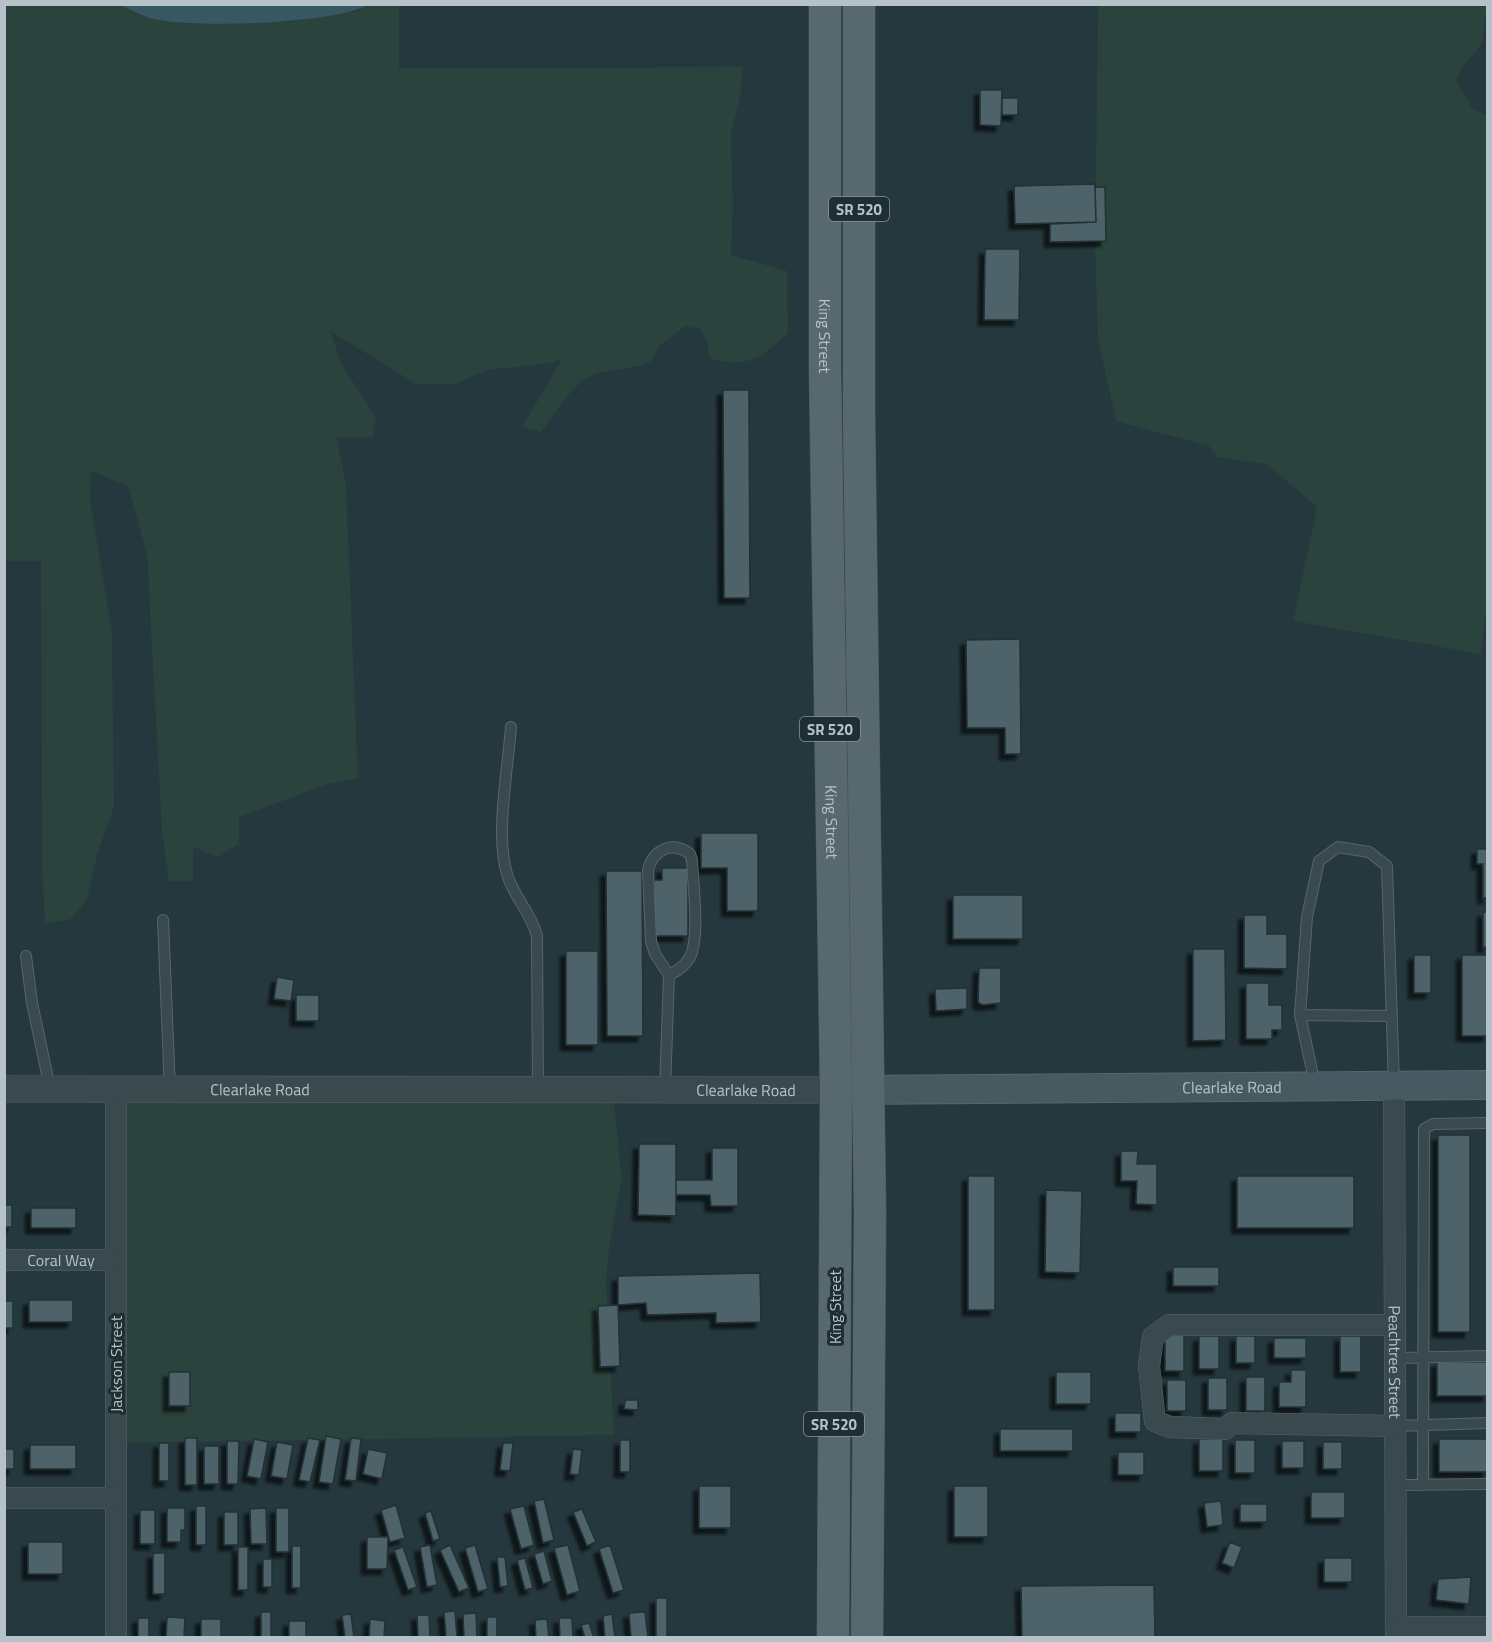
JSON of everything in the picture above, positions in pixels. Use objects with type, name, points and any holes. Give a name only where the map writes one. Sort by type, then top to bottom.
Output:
[{"type":"main road","name":"King Street","points":[[825,4],[825,368],[836,1090],[833,1638]]},
{"type":"main road","name":"King Street","points":[[859,4],[860,414],[869,1089],[867,1638]]},
{"type":"main road","points":[[825,115],[838,143],[840,366],[847,395],[860,414]]},
{"type":"main road","points":[[829,618],[863,617]]},
{"type":"main road","name":"Clearlake Road","points":[[836,1090],[1488,1085]]},
{"type":"street","name":"Peachtree Street","points":[[1394,1086],[1396,1632]]},
{"type":"street","name":"Clearlake Road","points":[[4,1089],[836,1090]]},
{"type":"street","name":"Jackson Street","points":[[116,1090],[116,1638]]},
{"type":"street","name":"Coral Way","points":[[4,1260],[116,1260]]},
{"type":"street","points":[[1395,1325],[1169,1325],[1153,1337],[1149,1366],[1155,1421],[1170,1427],[1225,1429],[1232,1423],[1396,1426]]},
{"type":"street","points":[[4,1498],[116,1498]]},
{"type":"street","points":[[1396,1632],[1488,1627]]},
{"type":"lane","points":[[511,727],[503,831],[504,857],[507,876],[533,921],[537,936],[538,1090]]},
{"type":"lane","points":[[1316,1087],[1300,1015],[1307,917],[1318,861],[1338,847],[1369,852],[1387,866],[1394,1086]]},
{"type":"lane","points":[[665,1090],[669,975],[655,954],[651,941],[648,870],[651,859],[658,851],[679,848],[690,854],[692,860],[694,944],[689,959],[680,970],[669,975]]},
{"type":"lane","points":[[164,920],[171,1090]]},
{"type":"lane","points":[[26,956],[32,1003],[50,1089]]},
{"type":"lane","points":[[1300,1015],[1392,1016]]},
{"type":"lane","points":[[1423,1485],[1424,1129],[1433,1124],[1488,1123]]},
{"type":"lane","points":[[1395,1358],[1488,1356]]},
{"type":"lane","points":[[1396,1426],[1488,1423]]},
{"type":"lane","points":[[1396,1485],[1488,1484]]},
{"type":"green space","points":[[4,5],[120,5],[150,18],[182,22],[289,22],[357,11],[368,5],[399,5],[399,68],[743,67],[740,98],[731,132],[733,210],[731,255],[787,271],[788,333],[762,355],[734,363],[709,358],[708,344],[700,329],[685,326],[658,347],[653,360],[645,364],[596,374],[583,381],[569,394],[541,432],[522,427],[563,358],[551,363],[487,370],[455,384],[416,384],[330,331],[342,365],[376,417],[373,437],[337,438],[346,485],[358,778],[331,783],[239,817],[239,844],[218,857],[193,847],[193,881],[169,881],[162,833],[147,554],[128,486],[91,471],[90,499],[112,632],[114,807],[97,855],[87,899],[71,919],[45,924],[42,869],[41,561],[4,561]]},
{"type":"green space","points":[[1098,5],[1487,5],[1482,44],[1464,65],[1456,80],[1472,108],[1488,117],[1488,596],[1481,654],[1293,621],[1317,507],[1266,464],[1217,457],[1209,446],[1116,421],[1098,339],[1095,246]]},
{"type":"green space","points":[[126,1098],[614,1103],[622,1178],[609,1248],[606,1283],[614,1435],[126,1443]]},
{"type":"water","points":[[120,5],[368,5],[325,17],[227,24],[150,18]]},
{"type":"building","points":[[980,90],[1002,90],[1001,126],[980,125]]},
{"type":"building","points":[[1002,98],[1018,98],[1018,115],[1002,115]]},
{"type":"building","points":[[1095,184],[1096,222],[1015,224],[1014,186]]},
{"type":"building","points":[[1095,187],[1105,187],[1106,241],[1050,242],[1050,224],[1096,222]]},
{"type":"building","points":[[985,249],[1020,249],[1019,320],[984,320]]},
{"type":"building","points":[[723,390],[749,390],[750,598],[724,598]]},
{"type":"building","points":[[1020,639],[1021,754],[1005,754],[1005,728],[967,728],[966,640]]},
{"type":"building","points":[[701,833],[758,833],[758,911],[727,911],[727,868],[701,868]]},
{"type":"building","points":[[1477,849],[1488,849],[1488,898],[1483,898],[1483,864],[1477,864]]},
{"type":"building","points":[[662,868],[688,868],[688,936],[654,936],[654,880],[662,880]]},
{"type":"building","points":[[606,871],[642,871],[643,1036],[607,1036]]},
{"type":"building","points":[[953,895],[1023,895],[1023,939],[953,939]]},
{"type":"building","points":[[1483,912],[1488,912],[1488,947],[1483,947]]},
{"type":"building","points":[[1244,915],[1267,915],[1267,934],[1287,934],[1287,969],[1244,968]]},
{"type":"building","points":[[1193,949],[1225,949],[1226,1040],[1193,1041]]},
{"type":"building","points":[[566,951],[598,951],[598,1045],[566,1045]]},
{"type":"building","points":[[1414,955],[1431,955],[1431,993],[1414,993]]},
{"type":"building","points":[[1462,955],[1488,955],[1488,1036],[1462,1036]]},
{"type":"building","points":[[979,968],[1001,968],[1001,1003],[982,1005],[978,1002]]},
{"type":"building","points":[[277,977],[294,980],[291,1001],[274,999]]},
{"type":"building","points":[[1246,983],[1269,983],[1269,1005],[1282,1005],[1282,1030],[1272,1030],[1272,1039],[1246,1039]]},
{"type":"building","points":[[967,988],[967,1009],[936,1011],[935,989]]},
{"type":"building","points":[[296,995],[319,995],[319,1021],[296,1021]]},
{"type":"building","points":[[1438,1135],[1470,1135],[1470,1332],[1438,1332]]},
{"type":"building","points":[[639,1144],[676,1144],[676,1216],[638,1215]]},
{"type":"building","points":[[712,1148],[738,1148],[738,1206],[711,1206],[710,1195],[676,1195],[676,1180],[712,1180]]},
{"type":"building","points":[[1121,1151],[1138,1151],[1137,1164],[1157,1164],[1157,1205],[1136,1204],[1137,1181],[1121,1181]]},
{"type":"building","points":[[968,1176],[995,1176],[995,1310],[968,1310]]},
{"type":"building","points":[[1237,1176],[1354,1176],[1354,1228],[1237,1228]]},
{"type":"building","points":[[1046,1190],[1082,1191],[1080,1273],[1045,1272]]},
{"type":"building","points":[[4,1205],[12,1205],[12,1227],[4,1227]]},
{"type":"building","points":[[31,1208],[76,1208],[76,1228],[31,1228]]},
{"type":"building","points":[[1173,1267],[1219,1267],[1219,1286],[1173,1286]]},
{"type":"building","points":[[760,1273],[761,1322],[716,1323],[716,1313],[647,1315],[646,1303],[618,1305],[618,1276]]},
{"type":"building","points":[[29,1300],[73,1300],[73,1322],[29,1322]]},
{"type":"building","points":[[4,1301],[13,1301],[13,1328],[4,1328]]},
{"type":"building","points":[[618,1305],[620,1366],[600,1367],[598,1306]]},
{"type":"building","points":[[1165,1335],[1184,1335],[1184,1371],[1165,1371]]},
{"type":"building","points":[[1199,1336],[1219,1336],[1219,1369],[1199,1369]]},
{"type":"building","points":[[1236,1336],[1255,1336],[1255,1363],[1236,1363]]},
{"type":"building","points":[[1340,1336],[1361,1336],[1361,1372],[1340,1372]]},
{"type":"building","points":[[1274,1338],[1306,1338],[1306,1358],[1274,1358]]},
{"type":"building","points":[[1437,1362],[1488,1362],[1488,1396],[1437,1396]]},
{"type":"building","points":[[1291,1370],[1306,1370],[1306,1407],[1279,1407],[1279,1382],[1291,1382]]},
{"type":"building","points":[[169,1372],[190,1372],[190,1406],[169,1406]]},
{"type":"building","points":[[1056,1372],[1091,1372],[1091,1404],[1056,1404]]},
{"type":"building","points":[[1246,1377],[1265,1377],[1265,1411],[1246,1411]]},
{"type":"building","points":[[1208,1378],[1227,1378],[1227,1410],[1208,1410]]},
{"type":"building","points":[[1167,1380],[1186,1380],[1186,1411],[1167,1411]]},
{"type":"building","points":[[625,1400],[638,1400],[638,1410],[624,1409]]},
{"type":"building","points":[[1115,1413],[1141,1413],[1141,1432],[1115,1432]]},
{"type":"building","points":[[1000,1429],[1073,1429],[1073,1451],[1000,1451]]},
{"type":"building","points":[[326,1436],[341,1439],[333,1484],[319,1482]]},
{"type":"building","points":[[185,1438],[197,1438],[197,1485],[185,1485]]},
{"type":"building","points":[[308,1438],[320,1440],[310,1482],[299,1480]]},
{"type":"building","points":[[351,1438],[361,1439],[356,1481],[345,1480]]},
{"type":"building","points":[[254,1439],[268,1442],[261,1479],[247,1476]]},
{"type":"building","points":[[1199,1439],[1223,1439],[1223,1471],[1199,1471]]},
{"type":"building","points":[[1439,1439],[1488,1439],[1488,1472],[1439,1472]]},
{"type":"building","points":[[620,1440],[630,1440],[630,1472],[620,1472]]},
{"type":"building","points":[[1235,1440],[1255,1440],[1255,1473],[1235,1473]]},
{"type":"building","points":[[227,1441],[239,1441],[238,1484],[227,1484]]},
{"type":"building","points":[[1282,1441],[1304,1441],[1304,1468],[1282,1468]]},
{"type":"building","points":[[277,1442],[293,1445],[287,1479],[271,1476]]},
{"type":"building","points":[[1323,1442],[1342,1442],[1342,1469],[1323,1469]]},
{"type":"building","points":[[159,1443],[169,1443],[169,1481],[159,1481]]},
{"type":"building","points":[[503,1443],[513,1443],[510,1471],[500,1470]]},
{"type":"building","points":[[30,1445],[76,1445],[76,1469],[30,1469]]},
{"type":"building","points":[[204,1446],[219,1446],[219,1484],[204,1484]]},
{"type":"building","points":[[4,1449],[14,1449],[14,1469],[4,1469]]},
{"type":"building","points":[[368,1449],[387,1453],[382,1479],[363,1474]]},
{"type":"building","points":[[573,1449],[582,1450],[579,1475],[570,1474]]},
{"type":"building","points":[[1118,1452],[1144,1452],[1144,1475],[1118,1475]]},
{"type":"building","points":[[699,1486],[731,1486],[731,1528],[699,1528]]},
{"type":"building","points":[[954,1486],[988,1486],[988,1537],[954,1537]]},
{"type":"building","points":[[1311,1492],[1345,1492],[1345,1518],[1311,1518]]},
{"type":"building","points":[[544,1499],[554,1540],[543,1543],[534,1501]]},
{"type":"building","points":[[1221,1501],[1223,1525],[1207,1527],[1204,1503]]},
{"type":"building","points":[[1240,1504],[1267,1504],[1267,1522],[1240,1522]]},
{"type":"building","points":[[396,1505],[405,1538],[390,1542],[381,1510]]},
{"type":"building","points":[[196,1506],[206,1506],[206,1545],[196,1545]]},
{"type":"building","points":[[524,1506],[534,1545],[521,1549],[510,1509]]},
{"type":"building","points":[[167,1508],[185,1508],[185,1530],[181,1530],[181,1542],[167,1542]]},
{"type":"building","points":[[266,1508],[267,1544],[251,1544],[250,1509]]},
{"type":"building","points":[[276,1508],[289,1508],[289,1552],[276,1552]]},
{"type":"building","points":[[582,1509],[596,1542],[587,1546],[573,1512]]},
{"type":"building","points":[[140,1510],[155,1510],[155,1544],[140,1544]]},
{"type":"building","points":[[431,1511],[440,1539],[433,1541],[425,1513]]},
{"type":"building","points":[[224,1512],[238,1512],[238,1545],[224,1545]]},
{"type":"building","points":[[367,1537],[388,1537],[387,1569],[367,1569]]},
{"type":"building","points":[[28,1542],[63,1542],[63,1574],[28,1574]]},
{"type":"building","points":[[1230,1542],[1242,1547],[1234,1568],[1222,1563]]},
{"type":"building","points":[[430,1545],[437,1585],[427,1587],[420,1547]]},
{"type":"building","points":[[450,1545],[469,1588],[459,1592],[440,1550]]},
{"type":"building","points":[[475,1545],[488,1589],[478,1592],[465,1548]]},
{"type":"building","points":[[568,1545],[580,1591],[567,1595],[554,1548]]},
{"type":"building","points":[[610,1545],[624,1590],[613,1593],[599,1549]]},
{"type":"building","points":[[292,1546],[301,1546],[301,1588],[292,1588]]},
{"type":"building","points":[[238,1547],[248,1547],[248,1590],[238,1590]]},
{"type":"building","points":[[403,1547],[417,1587],[408,1590],[394,1550]]},
{"type":"building","points":[[544,1551],[552,1581],[543,1584],[534,1554]]},
{"type":"building","points":[[153,1553],[165,1553],[165,1594],[153,1594]]},
{"type":"building","points":[[497,1557],[505,1557],[508,1586],[500,1587]]},
{"type":"building","points":[[525,1558],[533,1588],[525,1590],[517,1560]]},
{"type":"building","points":[[1324,1558],[1352,1558],[1352,1582],[1324,1582]]},
{"type":"building","points":[[263,1559],[272,1559],[272,1587],[263,1587]]},
{"type":"building","points":[[1471,1577],[1469,1604],[1436,1600],[1438,1579]]},
{"type":"building","points":[[1154,1585],[1155,1638],[1022,1638],[1021,1586]]},
{"type":"building","points":[[656,1598],[667,1598],[667,1638],[656,1638]]},
{"type":"building","points":[[455,1611],[457,1638],[446,1638],[444,1612]]},
{"type":"building","points":[[261,1612],[271,1612],[271,1638],[261,1638]]},
{"type":"building","points":[[645,1612],[648,1638],[631,1638],[629,1613]]},
{"type":"building","points":[[476,1613],[477,1638],[464,1638],[463,1614]]},
{"type":"building","points":[[351,1614],[354,1638],[345,1638],[342,1615]]},
{"type":"building","points":[[612,1614],[615,1638],[605,1638],[603,1616]]},
{"type":"building","points":[[417,1615],[429,1615],[430,1638],[418,1638]]},
{"type":"building","points":[[167,1617],[185,1618],[184,1638],[166,1638]]},
{"type":"building","points":[[487,1617],[497,1617],[497,1638],[487,1638]]},
{"type":"building","points":[[138,1618],[149,1618],[149,1638],[138,1638]]},
{"type":"building","points":[[559,1618],[572,1618],[573,1638],[560,1638]]},
{"type":"building","points":[[201,1619],[221,1619],[221,1638],[201,1638]]},
{"type":"building","points":[[370,1619],[385,1621],[384,1638],[369,1638]]},
{"type":"building","points":[[547,1619],[549,1638],[536,1638],[535,1620]]},
{"type":"building","points":[[289,1621],[306,1621],[306,1638],[289,1638]]},
{"type":"building","points":[[589,1623],[594,1638],[585,1638],[581,1625]]}]
